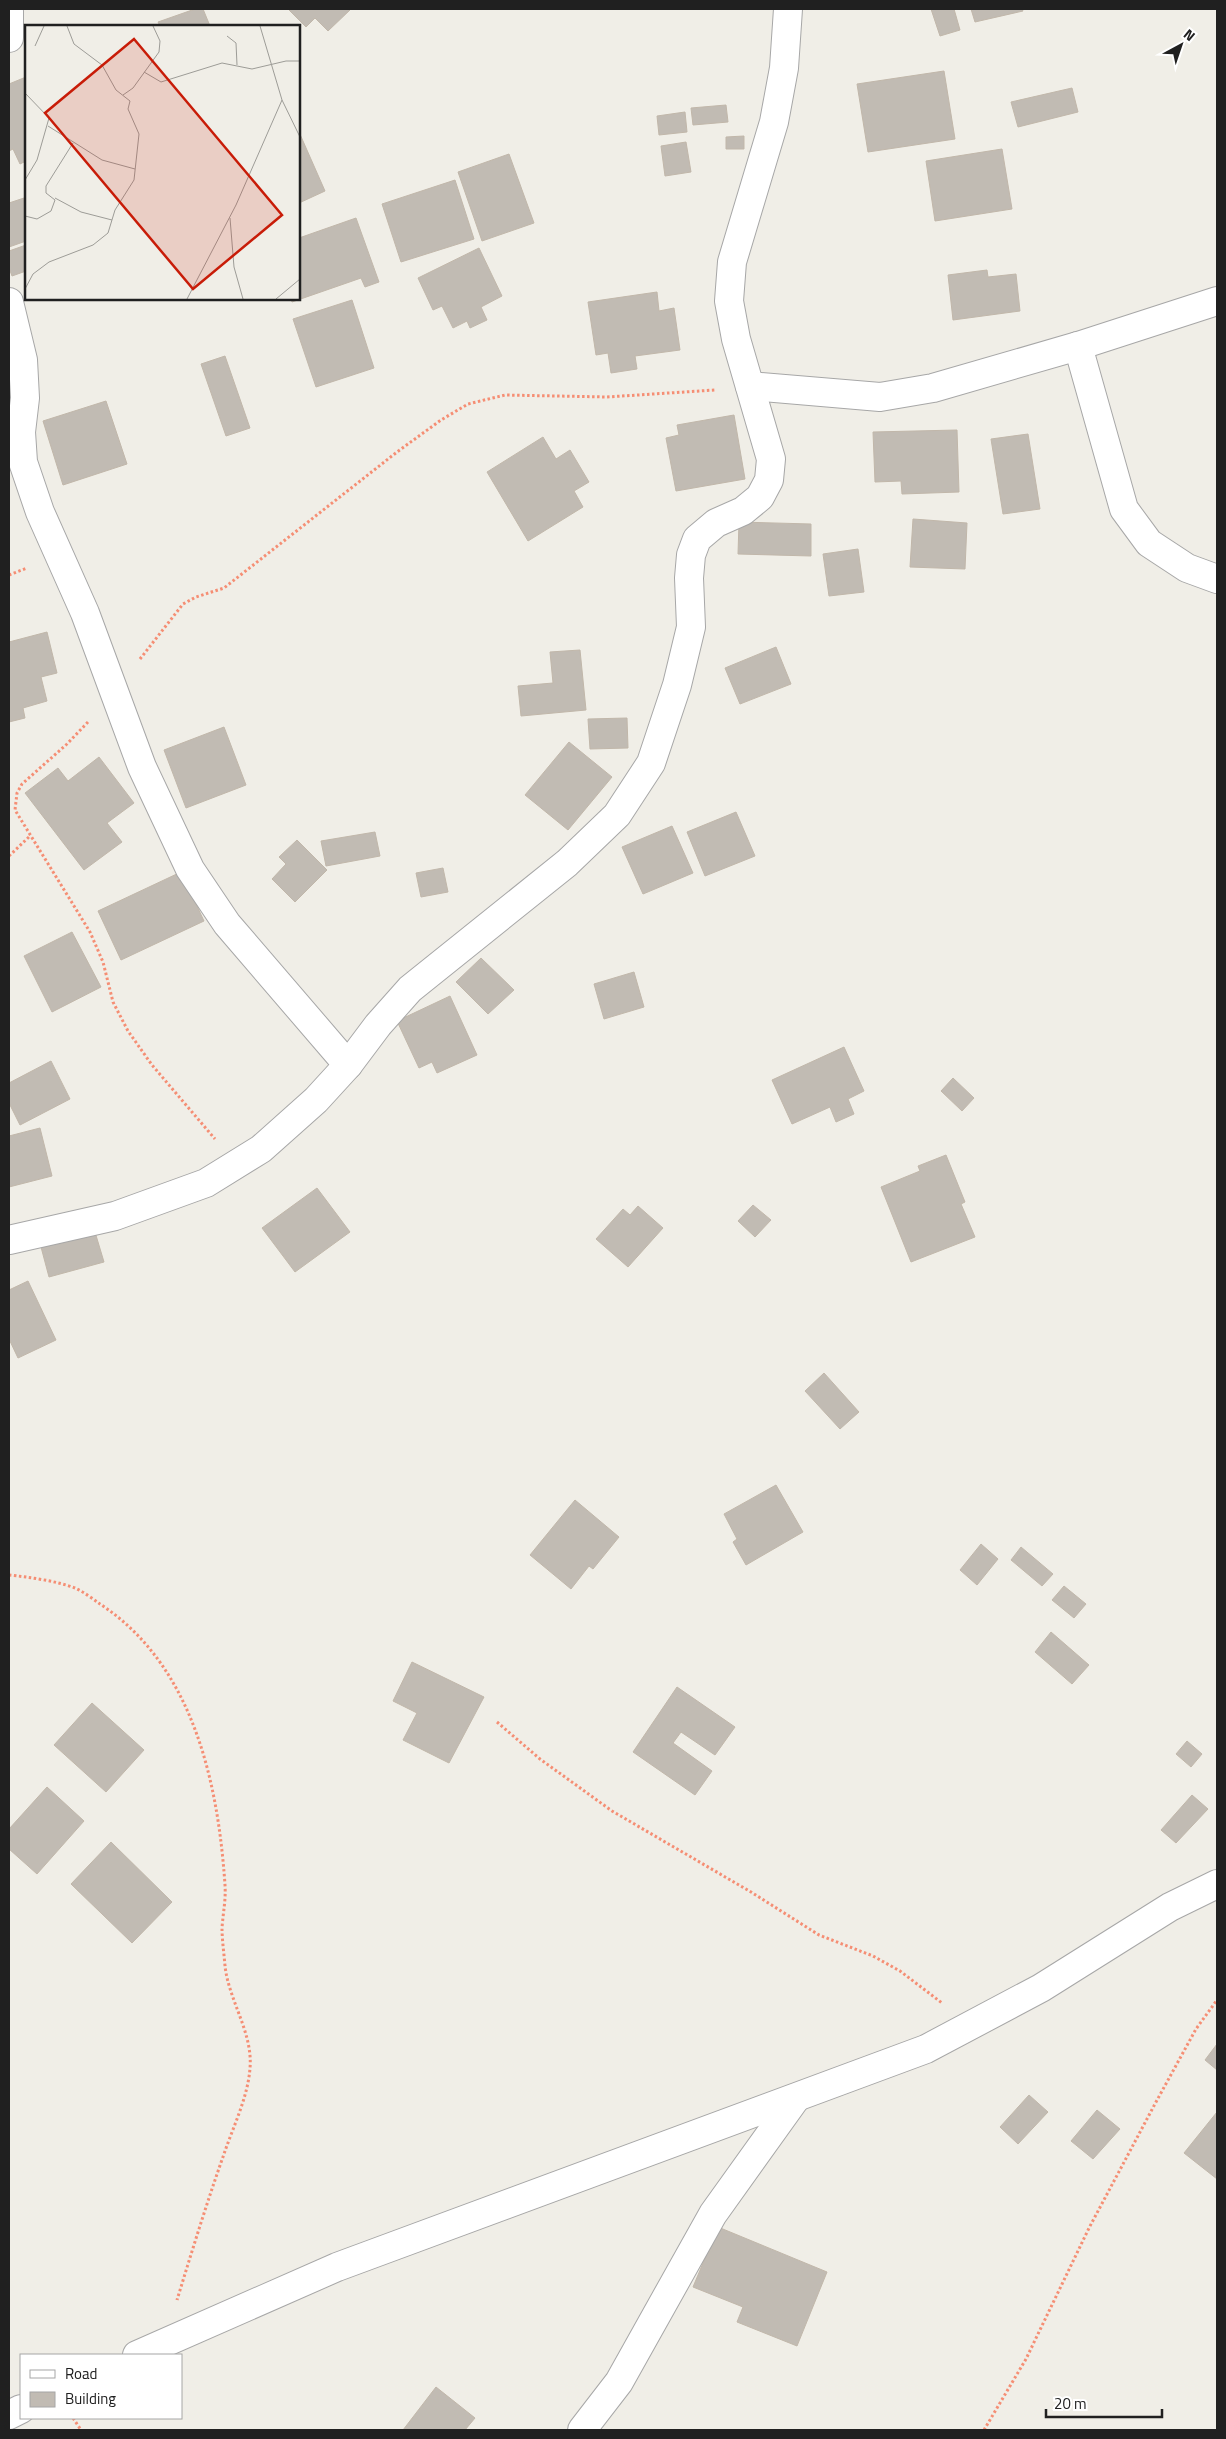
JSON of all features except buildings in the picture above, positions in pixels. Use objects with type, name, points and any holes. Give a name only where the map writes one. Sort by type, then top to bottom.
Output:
[{"type":"street","points":[[9,1240],[115,1216],[206,1183],[261,1149],[316,1100],[348,1065],[378,1025],[410,989],[567,863],[617,815],[651,763],[677,685],[691,627],[689,578],[691,555],[698,539],[716,523],[743,511],[760,497],[769,480],[772,458],[736,340],[729,301],[732,262],[774,122],[784,68],[788,9]]},
{"type":"street","points":[[9,11],[9,38]]},
{"type":"street","points":[[750,386],[880,398],[933,388],[1078,346],[1217,301]]},
{"type":"street","points":[[9,302],[23,360],[25,398],[15,434],[23,462],[34,495],[85,613],[142,767],[190,869],[227,924],[348,1065]]},
{"type":"street","points":[[1078,346],[1124,509],[1149,543],[1187,568],[1217,579]]},
{"type":"street","points":[[139,2354],[337,2267],[926,2049],[1041,1988],[1170,1907],[1217,1884]]},
{"type":"street","points":[[582,2430],[619,2382],[712,2214],[796,2098]]},
{"type":"path","points":[[237,1164],[152,1065],[128,1031],[113,1002],[103,962],[90,932],[15,810],[17,793],[22,784],[67,744],[114,692],[183,604],[229,584],[397,452],[441,420],[468,404],[505,395],[607,397],[673,394],[750,386]]},
{"type":"path","points":[[9,856],[30,836]]},
{"type":"path","points":[[9,1575],[76,1588],[120,1618],[154,1653],[178,1688],[198,1735],[210,1778],[220,1835],[225,1886],[225,1910],[222,1928],[227,1979],[250,2050],[250,2069],[165,2342]]},
{"type":"path","points":[[497,1722],[540,1759],[612,1811],[751,1892],[818,1935],[873,1956],[900,1971],[972,2026]]},
{"type":"path","points":[[984,2430],[1026,2359],[1089,2228],[1156,2102],[1196,2030],[1217,2000]]},
{"type":"path","points":[[74,2419],[81,2430]]}]
